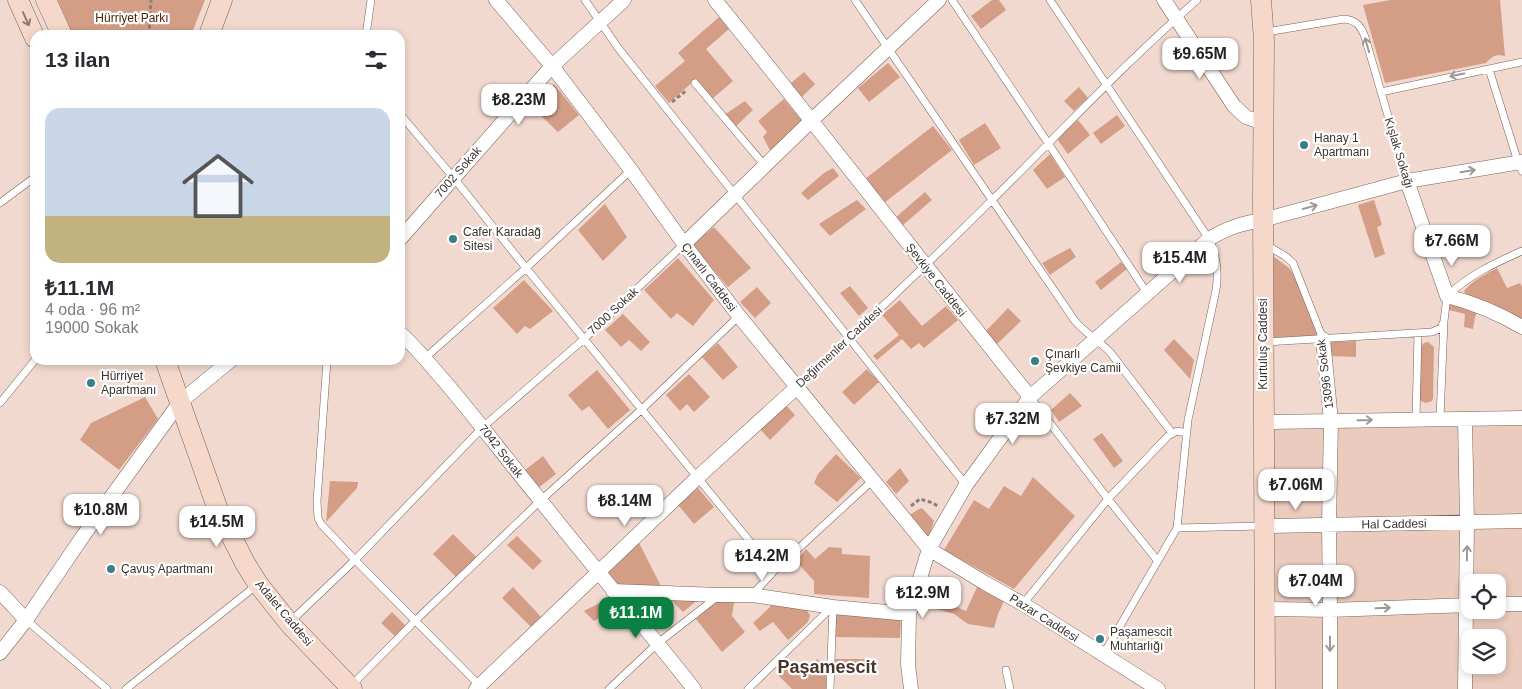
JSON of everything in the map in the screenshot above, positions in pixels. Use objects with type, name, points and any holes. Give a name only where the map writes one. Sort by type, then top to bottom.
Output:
[{"type":"main road","points":[[18,0],[31,30]]},
{"type":"main road","points":[[46,0],[60,30]]},
{"type":"main road","points":[[210,30],[222,0]]},
{"type":"main road","name":"Kurtuluş Caddesi","points":[[1261,0],[1264,33],[1265,689]]},
{"type":"main road","name":"Adalet Caddesi","points":[[167,365],[218,510],[245,563],[258,584],[350,689]]},
{"type":"street","name":"Çınarlı Caddesi","points":[[496,0],[552,66],[632,170],[684,244],[739,316],[929,549]]},
{"type":"street","name":"7002 Sokak","points":[[405,233],[552,66],[624,0]]},
{"type":"street","name":"Şevkiye Caddesi","points":[[715,0],[1030,397]]},
{"type":"street","name":"7000 Sokak","points":[[684,244],[939,0]]},
{"type":"street","points":[[1164,0],[1234,106],[1246,117],[1263,124]]},
{"type":"street","points":[[911,689],[908,664],[909,614],[929,549],[966,485],[1030,397],[1209,239],[1233,226],[1246,222],[1263,220],[1407,181],[1521,165]]},
{"type":"street","name":"Kışlak Sokağı","points":[[1407,181],[1447,296]]},
{"type":"street","points":[[1447,296],[1473,303],[1501,315],[1522,328]]},
{"type":"street","name":"7042 Sokak","points":[[405,338],[425,358],[483,427],[540,501],[694,689]]},
{"type":"street","name":"13096 Sokak","points":[[1323,339],[1331,421],[1329,525],[1330,689]]},
{"type":"street","points":[[0,653],[26,620],[88,528],[180,402],[225,365]]},
{"type":"street","name":"Değirmenler Caddesi","points":[[479,688],[698,477],[797,387]]},
{"type":"street","points":[[1264,422],[1522,418]]},
{"type":"street","points":[[1465,419],[1468,574]]},
{"type":"street","name":"Hal Caddesi","points":[[1264,526],[1522,521]]},
{"type":"street","name":"Pazar Caddesi","points":[[929,549],[1023,604],[1158,689]]},
{"type":"street","points":[[613,591],[752,595],[833,607],[909,614]]},
{"type":"street","points":[[0,592],[26,620]]},
{"type":"street","points":[[1506,604],[1522,604]]},
{"type":"street","points":[[1265,609],[1330,610],[1461,605]]},
{"type":"street","points":[[1465,689],[1468,619]]},
{"type":"lane","points":[[367,30],[370,0]]},
{"type":"lane","points":[[585,0],[619,49],[966,485]]},
{"type":"lane","points":[[855,0],[1075,321],[1084,331],[1110,352],[1172,433]]},
{"type":"lane","points":[[952,0],[1147,293]]},
{"type":"lane","points":[[1050,0],[1209,239],[1217,260],[1218,280],[1188,420],[1177,528],[1103,654]]},
{"type":"lane","name":"Değirmenler Caddesi","points":[[797,387],[925,266],[1105,85],[1197,0]]},
{"type":"lane","name":"Kışlak Sokağı","points":[[1264,33],[1340,19],[1351,20],[1358,24],[1362,31],[1407,181]]},
{"type":"lane","points":[[1381,92],[1522,62]]},
{"type":"lane","points":[[1489,69],[1521,165]]},
{"type":"lane","points":[[695,83],[765,166]]},
{"type":"lane","points":[[405,120],[454,177],[774,571]]},
{"type":"lane","points":[[425,358],[632,170]]},
{"type":"lane","points":[[0,203],[30,181]]},
{"type":"lane","name":"7000 Sokak","points":[[290,622],[355,560],[483,427],[584,339],[684,244]]},
{"type":"lane","name":"13096 Sokak","points":[[1263,244],[1285,256],[1293,263],[1323,339]]},
{"type":"lane","points":[[1440,418],[1444,321],[1447,296],[1466,280],[1522,251]]},
{"type":"lane","points":[[350,689],[416,620],[540,501],[642,409],[739,316]]},
{"type":"lane","points":[[1263,342],[1436,331],[1441,328],[1444,321]]},
{"type":"lane","points":[[1416,419],[1418,333]]},
{"type":"lane","points":[[0,403],[31,365]]},
{"type":"lane","points":[[327,365],[317,514],[321,524],[416,620],[479,688]]},
{"type":"lane","name":"Şevkiye Caddesi","points":[[1030,397],[1157,560]]},
{"type":"lane","points":[[1023,604],[1108,499],[1172,433],[1177,431],[1187,433]]},
{"type":"lane","points":[[752,595],[774,571],[873,480]]},
{"type":"lane","name":"Hal Caddesi","points":[[1177,528],[1264,526]]},
{"type":"lane","points":[[126,689],[258,584]]},
{"type":"lane","points":[[609,689],[658,643],[719,595]]},
{"type":"lane","points":[[748,689],[833,607]]},
{"type":"lane","points":[[830,689],[833,607]]},
{"type":"lane","points":[[26,620],[107,689]]},
{"type":"lane","points":[[1006,670],[1010,689]]},
{"type":"path","points":[[149,30],[151,0]]},
{"type":"path","points":[[666,108],[695,83]]},
{"type":"path","points":[[902,515],[920,499],[930,502],[950,513]]},
{"type":"shaded area","points":[[1522,414],[1522,689],[1273,689],[1272,417]]},
{"type":"green space","name":"Hürriyet Parkı","points":[[58,0],[205,0],[193,30],[71,30]]},
{"type":"green space","points":[[992,0],[999,0],[1006,10],[981,29],[971,16]]},
{"type":"green space","points":[[1390,0],[1500,0],[1505,56],[1494,56],[1486,63],[1385,83],[1363,5]]},
{"type":"green space","points":[[719,17],[729,29],[706,49],[733,81],[712,99],[695,80],[669,103],[655,86],[685,61],[678,53]]},
{"type":"green space","points":[[888,63],[900,77],[869,102],[858,88]]},
{"type":"green space","points":[[804,72],[815,84],[802,97],[790,84]]},
{"type":"green space","points":[[554,84],[579,115],[558,132],[533,108]]},
{"type":"green space","points":[[1079,87],[1088,98],[1074,111],[1064,101]]},
{"type":"green space","points":[[784,99],[803,122],[771,152],[763,137],[767,132],[758,121]]},
{"type":"green space","points":[[745,101],[753,110],[734,128],[724,115]]},
{"type":"green space","points":[[1117,115],[1125,126],[1101,144],[1093,133]]},
{"type":"green space","points":[[1078,120],[1090,135],[1068,154],[1057,139]]},
{"type":"green space","points":[[985,123],[1001,148],[974,165],[959,140]]},
{"type":"green space","points":[[933,126],[952,150],[884,203],[865,179]]},
{"type":"green space","points":[[1050,154],[1065,177],[1047,189],[1033,170]]},
{"type":"green space","points":[[833,168],[839,176],[808,200],[801,193],[824,173]]},
{"type":"green space","points":[[925,192],[932,200],[903,225],[896,217]]},
{"type":"green space","points":[[857,200],[866,209],[830,236],[819,224]]},
{"type":"green space","points":[[1374,200],[1382,225],[1377,227],[1385,254],[1375,258],[1358,205]]},
{"type":"green space","points":[[605,204],[627,237],[603,261],[578,230]]},
{"type":"green space","points":[[714,227],[751,268],[728,287],[692,245]]},
{"type":"green space","points":[[1070,248],[1076,257],[1050,275],[1042,263]]},
{"type":"green space","points":[[1269,253],[1289,268],[1297,279],[1318,337],[1271,338]]},
{"type":"green space","points":[[678,258],[714,300],[693,326],[677,313],[671,319],[644,290]]},
{"type":"green space","points":[[1121,262],[1127,269],[1101,290],[1095,282]]},
{"type":"green space","points":[[1497,268],[1507,288],[1520,283],[1522,287],[1522,320],[1466,294],[1464,291],[1483,275]]},
{"type":"green space","points":[[524,280],[553,311],[530,329],[525,326],[517,334],[493,308]]},
{"type":"green space","points":[[850,286],[868,308],[859,316],[840,293]]},
{"type":"green space","points":[[757,287],[771,303],[755,318],[740,302]]},
{"type":"green space","points":[[900,300],[922,326],[946,306],[958,320],[924,348],[919,343],[911,349],[902,339],[877,360],[873,356],[899,335],[882,315]]},
{"type":"green space","points":[[1451,300],[1479,309],[1475,317],[1473,329],[1464,327],[1465,314],[1449,310]]},
{"type":"green space","points":[[1008,308],[1021,321],[997,344],[985,332]]},
{"type":"green space","points":[[623,314],[650,342],[641,351],[629,340],[621,347],[605,330]]},
{"type":"green space","points":[[1174,339],[1194,360],[1190,379],[1164,350]]},
{"type":"green space","points":[[1356,341],[1356,357],[1330,356],[1328,342]]},
{"type":"green space","points":[[1428,342],[1434,347],[1433,398],[1432,401],[1426,403],[1421,401],[1420,398],[1420,347]]},
{"type":"green space","points":[[718,343],[738,367],[723,380],[702,357]]},
{"type":"green space","points":[[867,369],[879,382],[854,405],[842,392]]},
{"type":"green space","points":[[597,370],[630,410],[608,429],[589,406],[582,411],[568,395]]},
{"type":"green space","points":[[689,374],[710,397],[694,412],[687,404],[680,411],[666,395]]},
{"type":"green space","points":[[1070,393],[1082,406],[1059,422],[1051,410]]},
{"type":"green space","points":[[145,397],[158,419],[119,470],[80,440],[91,423]]},
{"type":"green space","points":[[784,403],[795,415],[770,440],[759,428]]},
{"type":"green space","points":[[1102,433],[1123,461],[1114,468],[1093,439]]},
{"type":"green space","points":[[836,454],[861,478],[837,502],[814,483],[818,474]]},
{"type":"green space","points":[[543,456],[556,474],[538,488],[525,470]]},
{"type":"green space","points":[[900,468],[909,481],[896,494],[886,482]]},
{"type":"green space","points":[[1033,477],[1075,516],[1014,589],[944,550],[974,500],[989,509],[1004,486],[1021,496]]},
{"type":"green space","points":[[330,481],[358,482],[357,488],[326,522]]},
{"type":"green space","points":[[698,488],[714,507],[694,524],[678,505]]},
{"type":"green space","points":[[922,508],[934,521],[929,537],[908,516]]},
{"type":"green space","points":[[453,534],[477,558],[457,578],[433,554]]},
{"type":"green space","points":[[517,536],[542,561],[533,570],[507,545]]},
{"type":"green space","points":[[639,543],[662,588],[619,588],[604,571]]},
{"type":"green space","points":[[829,547],[842,548],[842,554],[870,556],[869,598],[814,594],[814,581],[796,561],[806,549],[815,559]]},
{"type":"green space","points":[[979,583],[1006,597],[994,628],[968,624],[954,614],[926,606],[931,588],[952,596],[950,604],[966,611]]},
{"type":"green space","points":[[513,587],[544,620],[534,630],[502,598]]},
{"type":"green space","points":[[625,595],[699,599],[683,612],[670,599],[649,619]]},
{"type":"green space","points":[[611,597],[620,606],[594,621],[584,611]]},
{"type":"green space","points":[[718,600],[734,602],[732,616],[745,632],[722,652],[696,619]]},
{"type":"green space","points":[[771,603],[803,605],[810,615],[808,622],[788,640],[773,622],[760,631],[753,623],[770,607]]},
{"type":"green space","points":[[836,610],[901,616],[900,638],[836,637]]},
{"type":"green space","points":[[392,612],[406,626],[396,637],[381,623]]},
{"type":"green space","points":[[817,659],[825,662],[827,689],[792,689],[777,674],[792,661],[805,673]]},
{"type":"green space","points":[[834,659],[865,659],[865,667],[834,667]]},
{"type":"place","name":"Hanay 1 Apartmanı","points":[[1304,145]]},
{"type":"place","name":"Cafer Karadağ Sitesi","points":[[453,239]]},
{"type":"place","name":"Çınarlı Şevkiye Camii","points":[[1035,361]]},
{"type":"place","name":"Hürriyet Apartmanı","points":[[91,383]]},
{"type":"place","name":"Çavuş Apartmanı","points":[[111,569]]},
{"type":"place","name":"Paşamescit Muhtarlığı","points":[[1100,639]]},
{"type":"district","name":"Paşamescit","points":[[827,667]]}]
